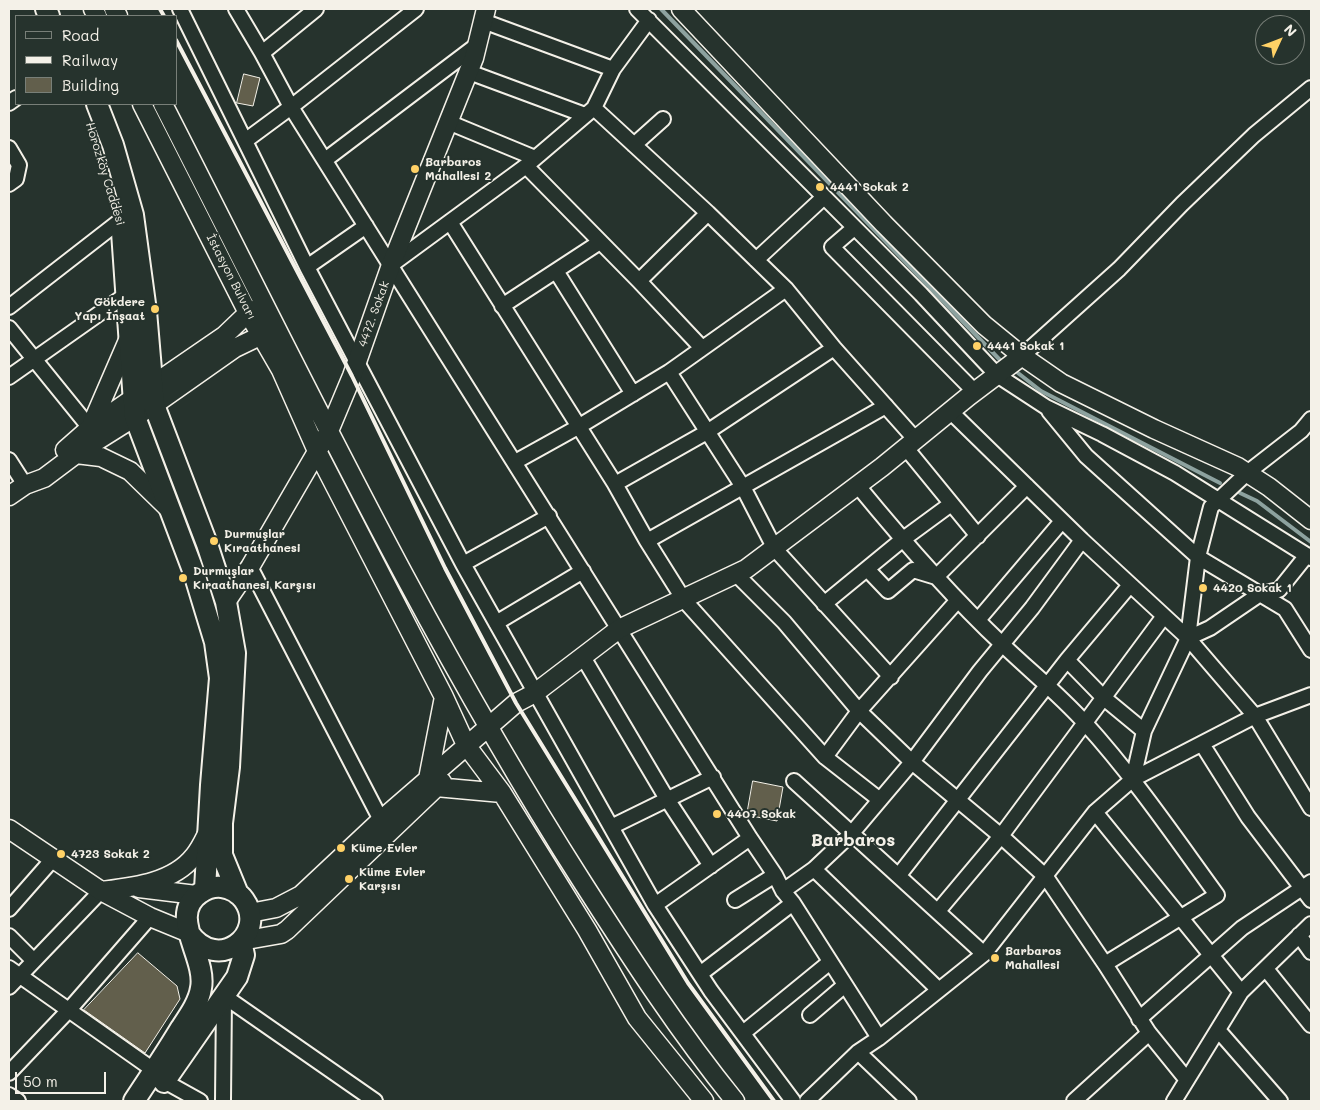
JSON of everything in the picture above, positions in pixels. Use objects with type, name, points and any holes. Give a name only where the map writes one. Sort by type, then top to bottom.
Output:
[{"type":"main road","name":"Horozköy Caddesi","points":[[84,105],[100,148],[121,220],[134,408],[194,573],[216,642],[220,678],[208,832],[200,892]]},
{"type":"main road","points":[[97,105],[113,145],[134,215],[146,311],[153,396],[226,602],[235,653],[229,767],[222,823],[222,855],[238,894]]},
{"type":"main road","points":[[151,1101],[160,1076],[202,987],[200,965],[189,933],[186,923],[186,913],[190,904],[200,892],[222,887],[238,894],[250,912],[250,923],[247,932],[241,941],[233,947],[224,950],[213,950],[199,944],[189,933]]},
{"type":"main road","points":[[134,1101],[160,1076],[224,996],[236,976],[244,955],[241,941]]},
{"type":"street","points":[[180,9],[307,267],[462,564],[655,905],[742,1034],[793,1101]]},
{"type":"street","points":[[236,9],[291,107],[750,838],[879,1038]]},
{"type":"street","points":[[262,53],[316,9]]},
{"type":"street","points":[[245,141],[416,9]]},
{"type":"street","points":[[637,9],[921,294],[997,375],[1046,407],[1175,473],[1309,556],[1279,590],[1260,594],[1210,628],[1188,638]]},
{"type":"street","points":[[681,9],[934,276],[984,325],[1022,356],[1061,383],[1154,429],[1238,467],[1269,487],[1311,520]]},
{"type":"street","points":[[485,15],[613,68]]},
{"type":"street","name":"4472. Sokak","points":[[226,602],[250,567],[329,431],[357,362],[391,265],[469,72],[485,15]]},
{"type":"street","points":[[391,265],[530,162],[589,111],[613,68],[648,20]]},
{"type":"street","points":[[325,160],[477,45]]},
{"type":"street","points":[[469,72],[589,111],[634,146],[708,214],[786,290],[834,348],[886,406],[951,504],[978,536]]},
{"type":"street","points":[[241,941],[281,934],[287,930],[432,783],[469,749],[490,731],[521,710],[535,693],[619,629],[684,600],[746,569],[858,486],[1022,356],[1119,269],[1182,204],[1254,136],[1311,88]]},
{"type":"street","name":"İstasyon Bulvarı","points":[[143,105],[234,282],[248,313],[262,334],[281,370],[318,451],[469,749],[502,793],[587,930],[637,1018],[704,1101]]},
{"type":"street","name":"İstasyon Bulvarı","points":[[164,105],[329,431],[456,672],[552,835],[620,942],[675,1023],[735,1101]]},
{"type":"street","points":[[634,146],[663,119]]},
{"type":"street","points":[[448,122],[530,162],[600,242],[702,348]]},
{"type":"street","points":[[9,148],[19,165],[16,179],[9,184]]},
{"type":"street","points":[[756,260],[824,197]]},
{"type":"street","points":[[639,281],[708,214]]},
{"type":"street","points":[[9,307],[121,220]]},
{"type":"street","points":[[450,222],[615,484],[647,542],[684,600],[824,757],[880,800]]},
{"type":"street","points":[[307,267],[366,226]]},
{"type":"street","points":[[854,228],[832,247],[975,392]]},
{"type":"street","points":[[502,306],[600,242]]},
{"type":"street","points":[[556,271],[633,394]]},
{"type":"street","points":[[229,342],[234,321],[234,282]]},
{"type":"street","points":[[515,462],[578,427],[669,372],[786,290]]},
{"type":"street","points":[[9,377],[127,294]]},
{"type":"street","points":[[9,496],[25,485],[44,478],[134,408],[229,342],[248,313],[255,308],[263,307],[269,311],[270,325],[262,334],[229,342]]},
{"type":"street","points":[[9,328],[90,428]]},
{"type":"street","points":[[90,428],[130,335]]},
{"type":"street","points":[[229,342],[253,347],[269,356],[281,370]]},
{"type":"street","points":[[615,484],[707,432],[834,348]]},
{"type":"street","points":[[669,372],[743,487],[774,549],[891,677]]},
{"type":"street","points":[[647,542],[886,406]]},
{"type":"street","points":[[1046,407],[1086,456],[1198,557],[1285,609],[1311,650]]},
{"type":"street","points":[[25,485],[38,470],[71,446],[90,428],[134,408]]},
{"type":"street","points":[[950,412],[1082,540],[1188,638],[1255,716],[1311,808]]},
{"type":"street","points":[[1133,778],[1144,731],[1188,638],[1198,557],[1211,507],[1247,473],[1301,431],[1311,418]]},
{"type":"street","points":[[76,454],[101,458],[130,471],[171,512]]},
{"type":"street","points":[[9,460],[25,485]]},
{"type":"street","points":[[858,486],[902,540],[958,600],[1002,645],[1085,722],[1133,778],[1217,895],[1106,964]]},
{"type":"street","points":[[936,577],[1027,486]]},
{"type":"street","points":[[824,604],[902,540],[951,504]]},
{"type":"street","points":[[462,564],[549,516]]},
{"type":"street","points":[[978,620],[1062,520]]},
{"type":"street","points":[[784,891],[814,869],[852,833],[912,762],[980,672],[1032,608],[1082,540]]},
{"type":"street","points":[[250,567],[381,820]]},
{"type":"street","points":[[867,569],[888,591],[914,570],[936,577]]},
{"type":"street","points":[[496,623],[583,571]]},
{"type":"street","points":[[736,574],[784,622],[859,711],[912,762],[958,799],[1046,877],[1106,964],[1149,1033],[1182,1093]]},
{"type":"street","points":[[899,875],[1067,660],[1130,585]]},
{"type":"street","points":[[824,757],[859,711],[958,600]]},
{"type":"street","points":[[938,911],[1001,836],[1164,616]]},
{"type":"street","points":[[583,657],[667,799],[711,866]]},
{"type":"street","points":[[1067,660],[1104,698],[1144,731]]},
{"type":"street","points":[[807,1101],[858,1052],[879,1038],[984,954],[1095,812],[1133,778],[1255,716],[1311,695]]},
{"type":"street","points":[[432,783],[444,697]]},
{"type":"street","points":[[1202,744],[1248,817],[1307,884],[1311,900]]},
{"type":"street","points":[[611,826],[713,777]]},
{"type":"street","points":[[794,781],[984,954]]},
{"type":"street","points":[[250,912],[276,908],[300,894],[381,820],[432,783],[502,793]]},
{"type":"street","points":[[1095,812],[1241,992]]},
{"type":"street","points":[[9,829],[102,891],[150,917],[189,933]]},
{"type":"street","points":[[9,987],[14,972],[33,960],[102,891],[133,887],[166,877],[181,869],[195,856],[208,832]]},
{"type":"street","points":[[655,905],[750,838]]},
{"type":"street","points":[[9,909],[53,859]]},
{"type":"street","points":[[814,869],[939,990]]},
{"type":"street","points":[[735,900],[775,875]]},
{"type":"street","points":[[1139,1019],[1242,928],[1307,884]]},
{"type":"street","points":[[133,887],[200,892]]},
{"type":"street","points":[[700,974],[793,904]]},
{"type":"street","points":[[9,1074],[68,1011],[150,917]]},
{"type":"street","points":[[1182,1093],[1241,992],[1311,924]]},
{"type":"street","points":[[1299,935],[1311,952]]},
{"type":"street","points":[[9,936],[33,960]]},
{"type":"street","points":[[742,1034],[830,962]]},
{"type":"street","points":[[1266,969],[1311,1025]]},
{"type":"street","points":[[14,972],[160,1076],[200,1101]]},
{"type":"street","points":[[810,1015],[845,985]]},
{"type":"street","points":[[223,1101],[224,996]]},
{"type":"street","points":[[224,996],[375,1101]]},
{"type":"street","points":[[1218,1030],[1280,1101]]},
{"type":"street","points":[[1074,1101],[1149,1033]]},
{"type":"street","points":[[858,1052],[909,1101]]},
{"type":"street","points":[[9,1095],[18,1101]]},
{"type":"building","points":[[244,74],[260,78],[253,106],[237,103]]},
{"type":"building","points":[[753,781],[783,787],[777,821],[747,815]]},
{"type":"building","points":[[138,953],[177,986],[180,999],[145,1053],[84,1010]]},
{"type":"waterway","points":[[661,9],[1000,360]]},
{"type":"waterway","points":[[1018,373],[1041,391],[1220,483]]},
{"type":"waterway","points":[[1240,493],[1257,501],[1311,542]]},
{"type":"railway","points":[[160,9],[163,15]]},
{"type":"railway","points":[[178,44],[352,376],[445,568],[516,703],[688,983],[774,1101]]},
{"type":"place","name":"Barbaros Mahallesi 2","points":[[415,169]]},
{"type":"place","name":"4441 Sokak 2","points":[[820,187]]},
{"type":"place","name":"Gökdere Yapı İnşaat","points":[[155,309]]},
{"type":"place","name":"4441 Sokak 1","points":[[977,346]]},
{"type":"place","name":"Durmuşlar Kıraathanesi","points":[[214,541]]},
{"type":"place","name":"Durmuşlar Kıraathanesi Karşısı","points":[[183,578]]},
{"type":"place","name":"4420 Sokak 1","points":[[1203,588]]},
{"type":"place","name":"4407 Sokak","points":[[717,814]]},
{"type":"place","name":"Küme Evler","points":[[341,848]]},
{"type":"place","name":"4723 Sokak 2","points":[[61,854]]},
{"type":"place","name":"Küme Evler Karşısı","points":[[349,879]]},
{"type":"place","name":"Barbaros Mahallesi","points":[[995,958]]},
{"type":"district","name":"Barbaros","points":[[853,840]]}]
